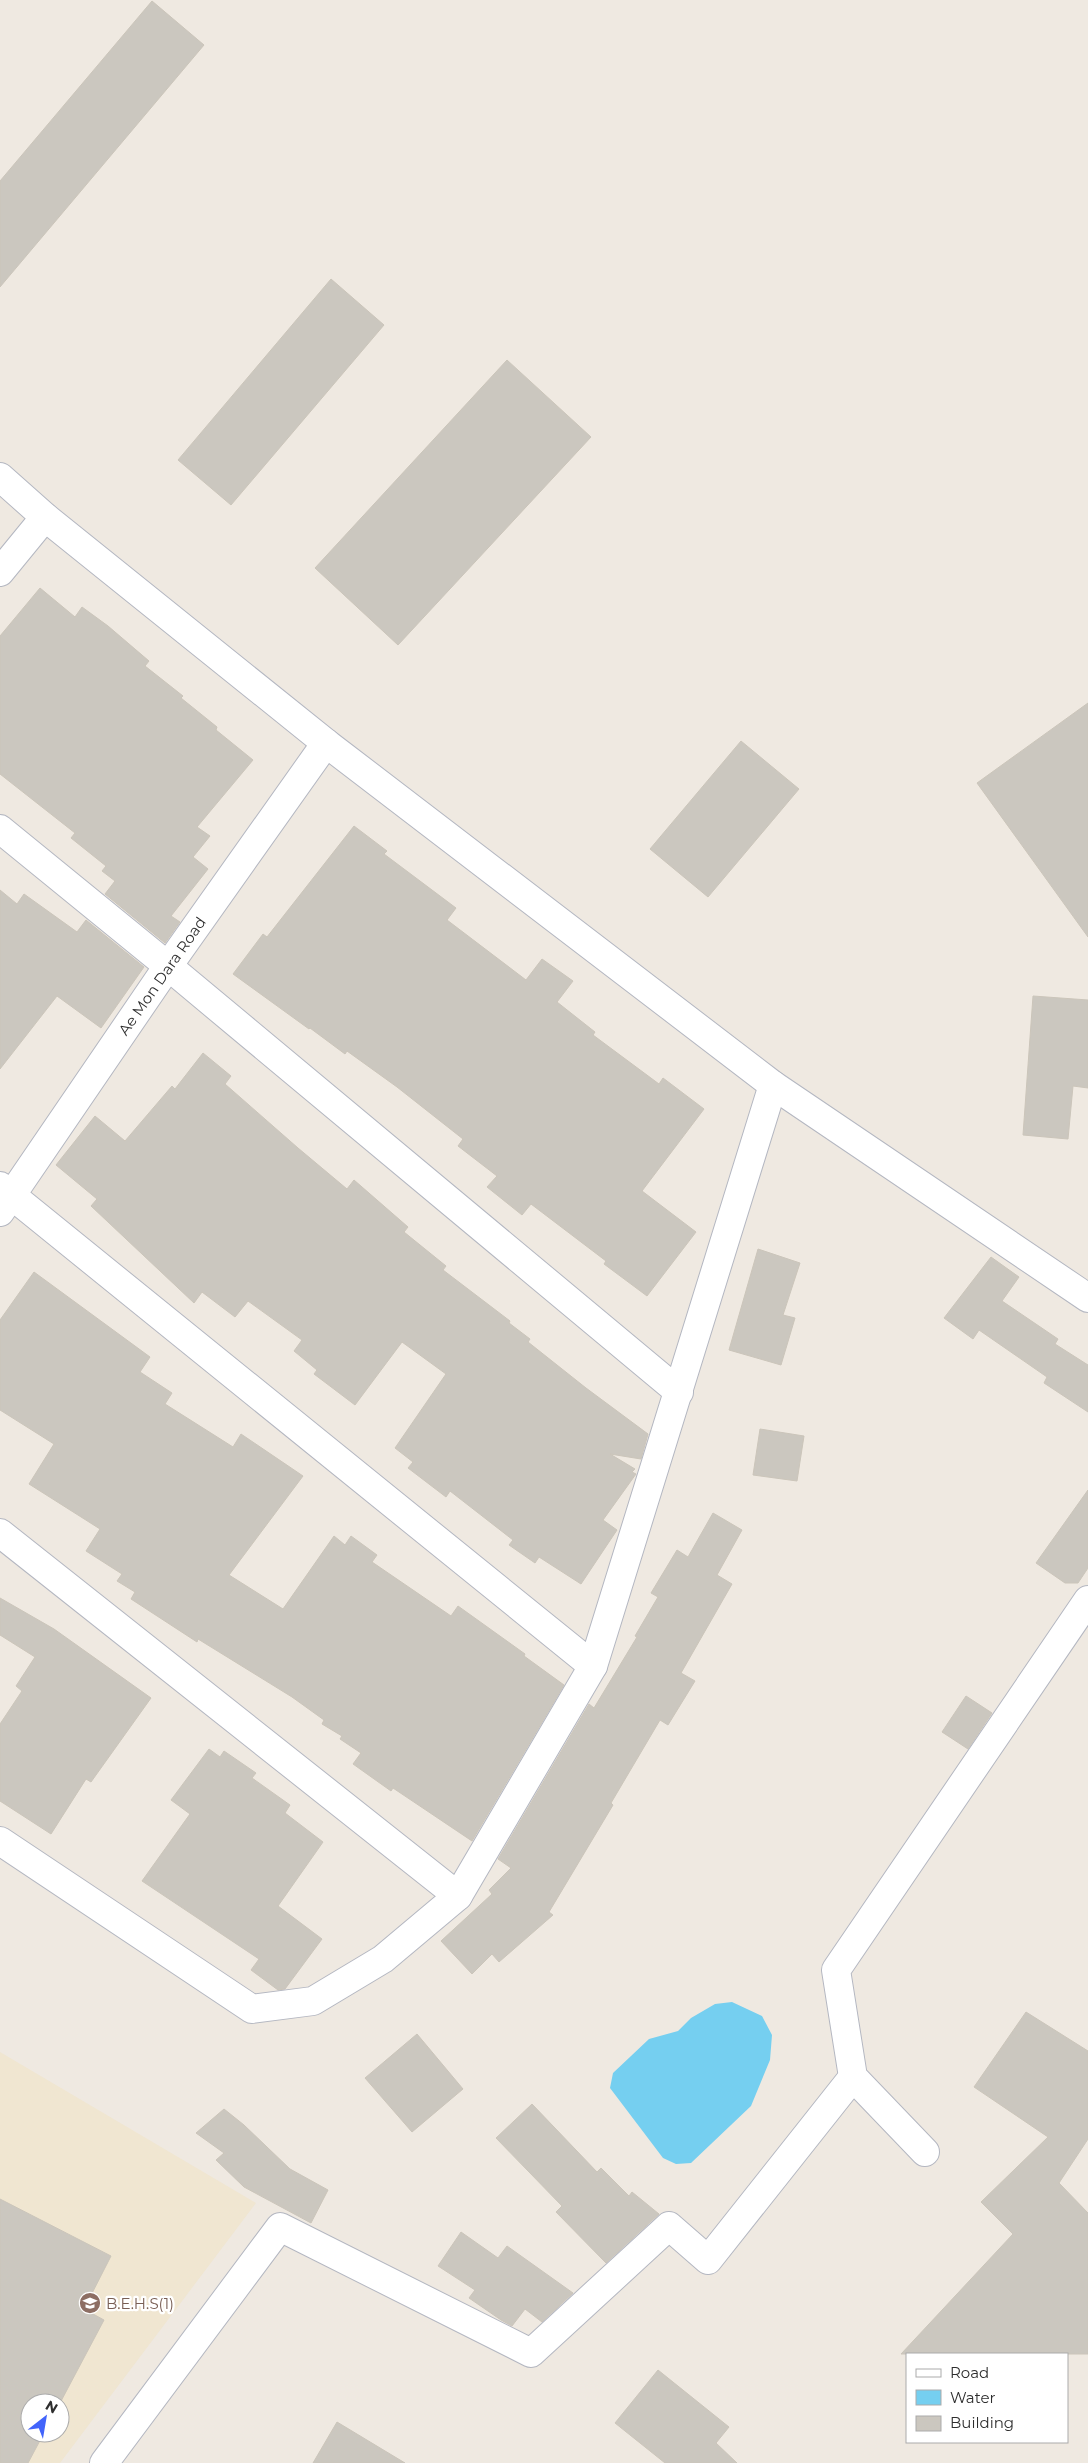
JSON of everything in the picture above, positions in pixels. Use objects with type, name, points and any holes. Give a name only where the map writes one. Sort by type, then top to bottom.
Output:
[{"type":"street","points":[[0,477],[45,517],[326,743],[773,1085],[1088,1298]]},
{"type":"street","points":[[0,572],[45,517]]},
{"type":"street","name":"Ae Mon Dara Road","points":[[4,1198],[326,743]]},
{"type":"street","points":[[0,829],[168,966],[679,1392]]},
{"type":"street","points":[[0,1841],[252,2009],[313,2001],[383,1958],[458,1896],[594,1666],[773,1085]]},
{"type":"street","points":[[4,1198],[594,1666]]},
{"type":"street","points":[[0,1533],[458,1896]]},
{"type":"street","points":[[925,2152],[852,2077],[836,1970],[1088,1600]]},
{"type":"street","points":[[104,2463],[280,2227],[532,2354],[669,2226],[708,2260],[852,2077]]},
{"type":"shaded area","name":"B.E.H.S(1)","points":[[0,2052],[256,2203],[60,2463],[0,2463]]},
{"type":"water","points":[[732,2002],[762,2016],[772,2035],[770,2060],[751,2106],[691,2163],[676,2164],[663,2158],[610,2088],[613,2073],[649,2039],[678,2031],[691,2018],[715,2004]]},
{"type":"building","points":[[152,1],[204,45],[0,287],[0,181]]},
{"type":"building","points":[[331,279],[384,325],[231,505],[178,460]]},
{"type":"building","points":[[507,360],[591,437],[398,645],[315,568]]},
{"type":"building","points":[[40,588],[75,617],[82,607],[108,626],[149,661],[145,666],[183,696],[181,698],[217,727],[216,730],[253,760],[197,827],[210,836],[193,857],[208,869],[171,916],[180,922],[165,943],[105,894],[115,881],[102,871],[106,866],[71,838],[75,833],[0,774],[0,636]]},
{"type":"building","points":[[1088,703],[1088,937],[977,783]]},
{"type":"building","points":[[741,741],[799,789],[708,897],[650,849]]},
{"type":"building","points":[[354,826],[387,851],[384,854],[456,908],[447,920],[526,980],[542,959],[573,981],[557,1002],[595,1032],[593,1035],[659,1084],[663,1078],[704,1109],[642,1191],[696,1232],[647,1296],[604,1264],[606,1261],[531,1204],[522,1215],[487,1187],[497,1176],[458,1146],[463,1139],[397,1087],[347,1051],[345,1054],[233,974],[263,934],[267,937]]},
{"type":"building","points":[[0,890],[17,904],[24,894],[77,932],[86,920],[144,967],[101,1028],[57,996],[0,1069]]},
{"type":"building","points":[[1033,996],[1088,1000],[1088,1088],[1073,1086],[1068,1139],[1023,1135]]},
{"type":"building","points":[[203,1053],[231,1076],[225,1084],[298,1148],[347,1189],[354,1180],[408,1227],[404,1232],[446,1266],[443,1270],[510,1321],[509,1323],[530,1339],[528,1342],[648,1434],[641,1459],[610,1454],[635,1469],[632,1472],[636,1474],[603,1520],[617,1530],[581,1584],[539,1557],[535,1563],[509,1545],[513,1540],[450,1491],[446,1497],[408,1468],[413,1462],[395,1448],[446,1374],[402,1342],[355,1405],[314,1374],[317,1370],[294,1351],[302,1340],[248,1301],[235,1317],[202,1292],[194,1303],[91,1206],[97,1199],[56,1165],[95,1116],[125,1141],[172,1086],[175,1089]]},
{"type":"building","points":[[758,1249],[800,1263],[783,1315],[795,1318],[781,1365],[729,1350]]},
{"type":"building","points":[[991,1257],[1019,1277],[1002,1301],[1058,1339],[1055,1344],[1088,1365],[1088,1412],[1044,1383],[1047,1377],[979,1330],[973,1339],[944,1318]]},
{"type":"building","points":[[34,1272],[150,1357],[140,1372],[172,1393],[165,1404],[233,1447],[241,1434],[303,1476],[229,1575],[283,1609],[334,1536],[345,1545],[351,1536],[377,1555],[372,1562],[451,1616],[458,1606],[525,1654],[524,1656],[564,1685],[472,1841],[393,1788],[391,1791],[353,1764],[361,1753],[340,1739],[342,1736],[322,1724],[324,1720],[292,1697],[198,1639],[197,1642],[131,1599],[135,1592],[117,1581],[122,1574],[86,1551],[100,1529],[29,1484],[54,1444],[0,1410],[0,1320]]},
{"type":"building","points":[[760,1429],[804,1436],[797,1481],[753,1475]]},
{"type":"building","points":[[1088,1490],[1088,1568],[1078,1583],[1065,1583],[1036,1563]]},
{"type":"building","points":[[713,1513],[742,1530],[717,1575],[732,1584],[681,1673],[695,1681],[668,1725],[660,1720],[611,1803],[613,1805],[549,1912],[553,1915],[499,1962],[492,1954],[472,1974],[441,1941],[492,1894],[489,1890],[511,1868],[498,1859],[589,1704],[594,1708],[637,1637],[635,1636],[658,1597],[651,1593],[677,1550],[688,1557]]},
{"type":"building","points":[[0,1598],[54,1629],[151,1698],[91,1782],[86,1779],[51,1834],[0,1801],[0,1724],[22,1691],[16,1686],[35,1657],[0,1635]]},
{"type":"building","points":[[966,1696],[992,1713],[968,1749],[942,1732]]},
{"type":"building","points":[[209,1749],[220,1757],[224,1751],[256,1773],[252,1778],[290,1805],[285,1813],[323,1842],[278,1906],[322,1939],[285,1989],[278,1990],[251,1970],[259,1959],[142,1881],[190,1814],[171,1800]]},
{"type":"building","points":[[1026,2012],[1088,2051],[1088,2139],[1059,2183],[1088,2213],[1088,2354],[901,2354],[1013,2234],[981,2202],[1048,2137],[974,2087]]},
{"type":"building","points":[[417,2034],[463,2089],[412,2132],[365,2078]]},
{"type":"building","points":[[532,2104],[597,2172],[601,2168],[629,2196],[632,2192],[659,2214],[606,2263],[556,2212],[562,2206],[496,2138]]},
{"type":"building","points":[[224,2109],[244,2125],[290,2169],[328,2190],[311,2223],[244,2187],[216,2160],[224,2153],[196,2133]]},
{"type":"building","points":[[0,2199],[111,2256],[84,2309],[104,2320],[65,2393],[20,2393],[20,2443],[39,2443],[28,2463],[0,2463]]},
{"type":"building","points":[[461,2232],[498,2258],[507,2246],[573,2293],[542,2322],[525,2309],[512,2326],[469,2298],[475,2290],[438,2266]]},
{"type":"building","points":[[658,2370],[729,2427],[716,2443],[737,2463],[665,2463],[615,2423]]},
{"type":"building","points":[[337,2422],[405,2463],[313,2463]]},
{"type":"place","name":"B.E.H.S(1)","points":[[90,2303]]}]
